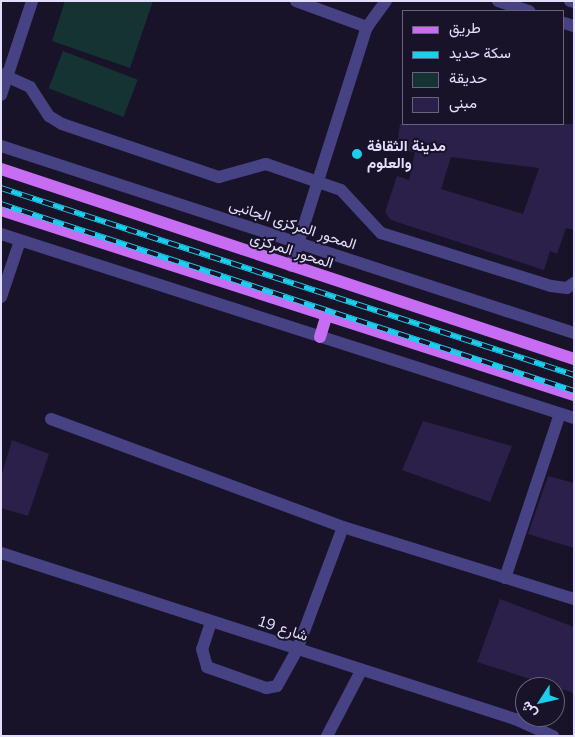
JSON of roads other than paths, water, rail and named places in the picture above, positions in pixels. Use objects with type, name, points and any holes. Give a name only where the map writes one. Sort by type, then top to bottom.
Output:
[{"type":"main road","name":"المحور المركزى","points":[[1,169],[574,359]]},
{"type":"main road","points":[[1,210],[574,395]]},
{"type":"main road","points":[[320,337],[327,314]]},
{"type":"street","points":[[1,95],[4,75],[32,1]]},
{"type":"street","points":[[296,1],[367,26]]},
{"type":"street","points":[[291,266],[367,26],[386,1]]},
{"type":"street","points":[[498,1],[526,10]]},
{"type":"street","points":[[570,1],[574,2]]},
{"type":"street","points":[[4,75],[30,87],[57,122],[214,176],[230,176],[261,163],[318,180],[348,196],[366,222],[381,233],[550,286],[567,288],[574,283]]},
{"type":"street","name":"المحور المركزى الجانبى","points":[[1,146],[574,333]]},
{"type":"street","points":[[1,234],[574,418]]},
{"type":"street","points":[[1,296],[20,241]]},
{"type":"street","points":[[505,578],[560,414]]},
{"type":"street","points":[[51,419],[343,527],[574,599]]},
{"type":"street","points":[[211,622],[202,649],[207,667],[266,688],[285,679],[343,527]]},
{"type":"street","name":"شارع 19","points":[[1,553],[361,671],[515,719],[553,736]]},
{"type":"street","points":[[327,736],[361,671]]},
{"type":"railway","points":[[1,188],[574,375]]},
{"type":"railway","points":[[1,204],[574,391]]},
{"type":"place","name":"مدينة الثقافة والعلوم","points":[[357,154]]}]
